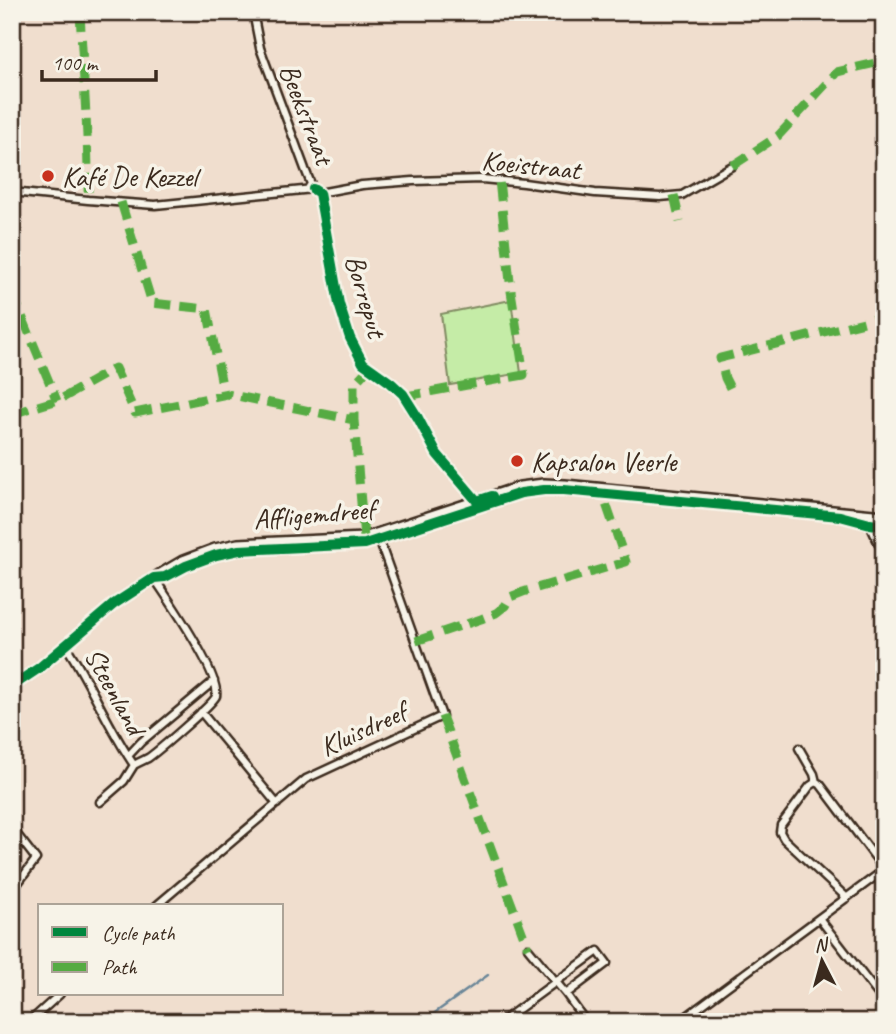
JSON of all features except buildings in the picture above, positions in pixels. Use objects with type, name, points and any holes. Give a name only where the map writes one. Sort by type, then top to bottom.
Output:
[{"type":"street","name":"Beekstraat","points":[[253,12],[260,48],[316,191]]},
{"type":"street","name":"Koeistraat","points":[[12,192],[155,205],[388,183],[482,179],[660,197],[682,195],[732,166]]},
{"type":"street","name":"Borreput","points":[[316,191],[339,304],[350,338],[363,363],[403,394],[437,454],[477,501]]},
{"type":"street","name":"Affligemdreef","points":[[12,686],[39,668],[114,604],[183,561],[238,544],[364,538],[520,487],[544,484],[633,490],[884,516]]},
{"type":"street","points":[[865,514],[884,555]]},
{"type":"street","name":"Kluisdreef","points":[[158,904],[306,779],[442,716],[377,534]]},
{"type":"street","name":"Steenland","points":[[100,802],[124,781],[134,765],[148,758],[213,701],[216,692],[208,666],[154,578]]},
{"type":"street","name":"Steenland","points":[[66,646],[134,765]]},
{"type":"street","name":"Steenland","points":[[128,756],[214,681]]},
{"type":"street","points":[[201,712],[277,803]]},
{"type":"street","points":[[679,1022],[884,869],[825,790],[816,782],[799,748]]},
{"type":"street","points":[[816,782],[810,786],[781,825],[780,832],[784,839],[846,898]]},
{"type":"street","points":[[12,828],[36,859],[12,891]]},
{"type":"street","points":[[819,918],[884,1002]]},
{"type":"street","points":[[528,948],[586,1022]]},
{"type":"street","points":[[501,1022],[598,951],[607,963],[566,994]]},
{"type":"street","points":[[29,1022],[58,996]]},
{"type":"green space","points":[[511,300],[521,373],[450,385],[441,314]]},
{"type":"waterway","points":[[422,1022],[488,975]]},
{"type":"marked path","points":[[80,12],[88,200]]},
{"type":"marked path","points":[[732,166],[778,136],[837,72],[884,61]]},
{"type":"marked path","points":[[405,398],[524,375],[511,291],[499,180]]},
{"type":"marked path","points":[[674,195],[680,222]]},
{"type":"marked path","points":[[121,202],[152,303],[207,309],[224,395]]},
{"type":"marked path","points":[[12,292],[57,401]]},
{"type":"marked path","points":[[730,388],[720,358],[884,317]]},
{"type":"marked path","points":[[12,414],[61,399],[115,368],[135,413],[227,394],[354,420]]},
{"type":"marked path","points":[[364,538],[354,420],[354,384],[369,368]]},
{"type":"marked path","points":[[416,641],[496,613],[505,606],[510,597],[523,592],[626,562],[601,489]]},
{"type":"marked path","points":[[442,716],[528,948]]},
{"type":"cycle path","points":[[313,189],[319,193],[339,304],[350,338],[363,363],[403,394],[437,454],[477,501],[492,496]]},
{"type":"cycle path","points":[[12,686],[39,668],[114,604],[154,578],[165,577],[216,555],[239,550],[365,544],[521,493],[564,490],[840,516],[884,526]]},
{"type":"place","name":"Kafé De Kezzel","points":[[48,176]]},
{"type":"place","name":"Kapsalon Veerle","points":[[517,461]]}]
